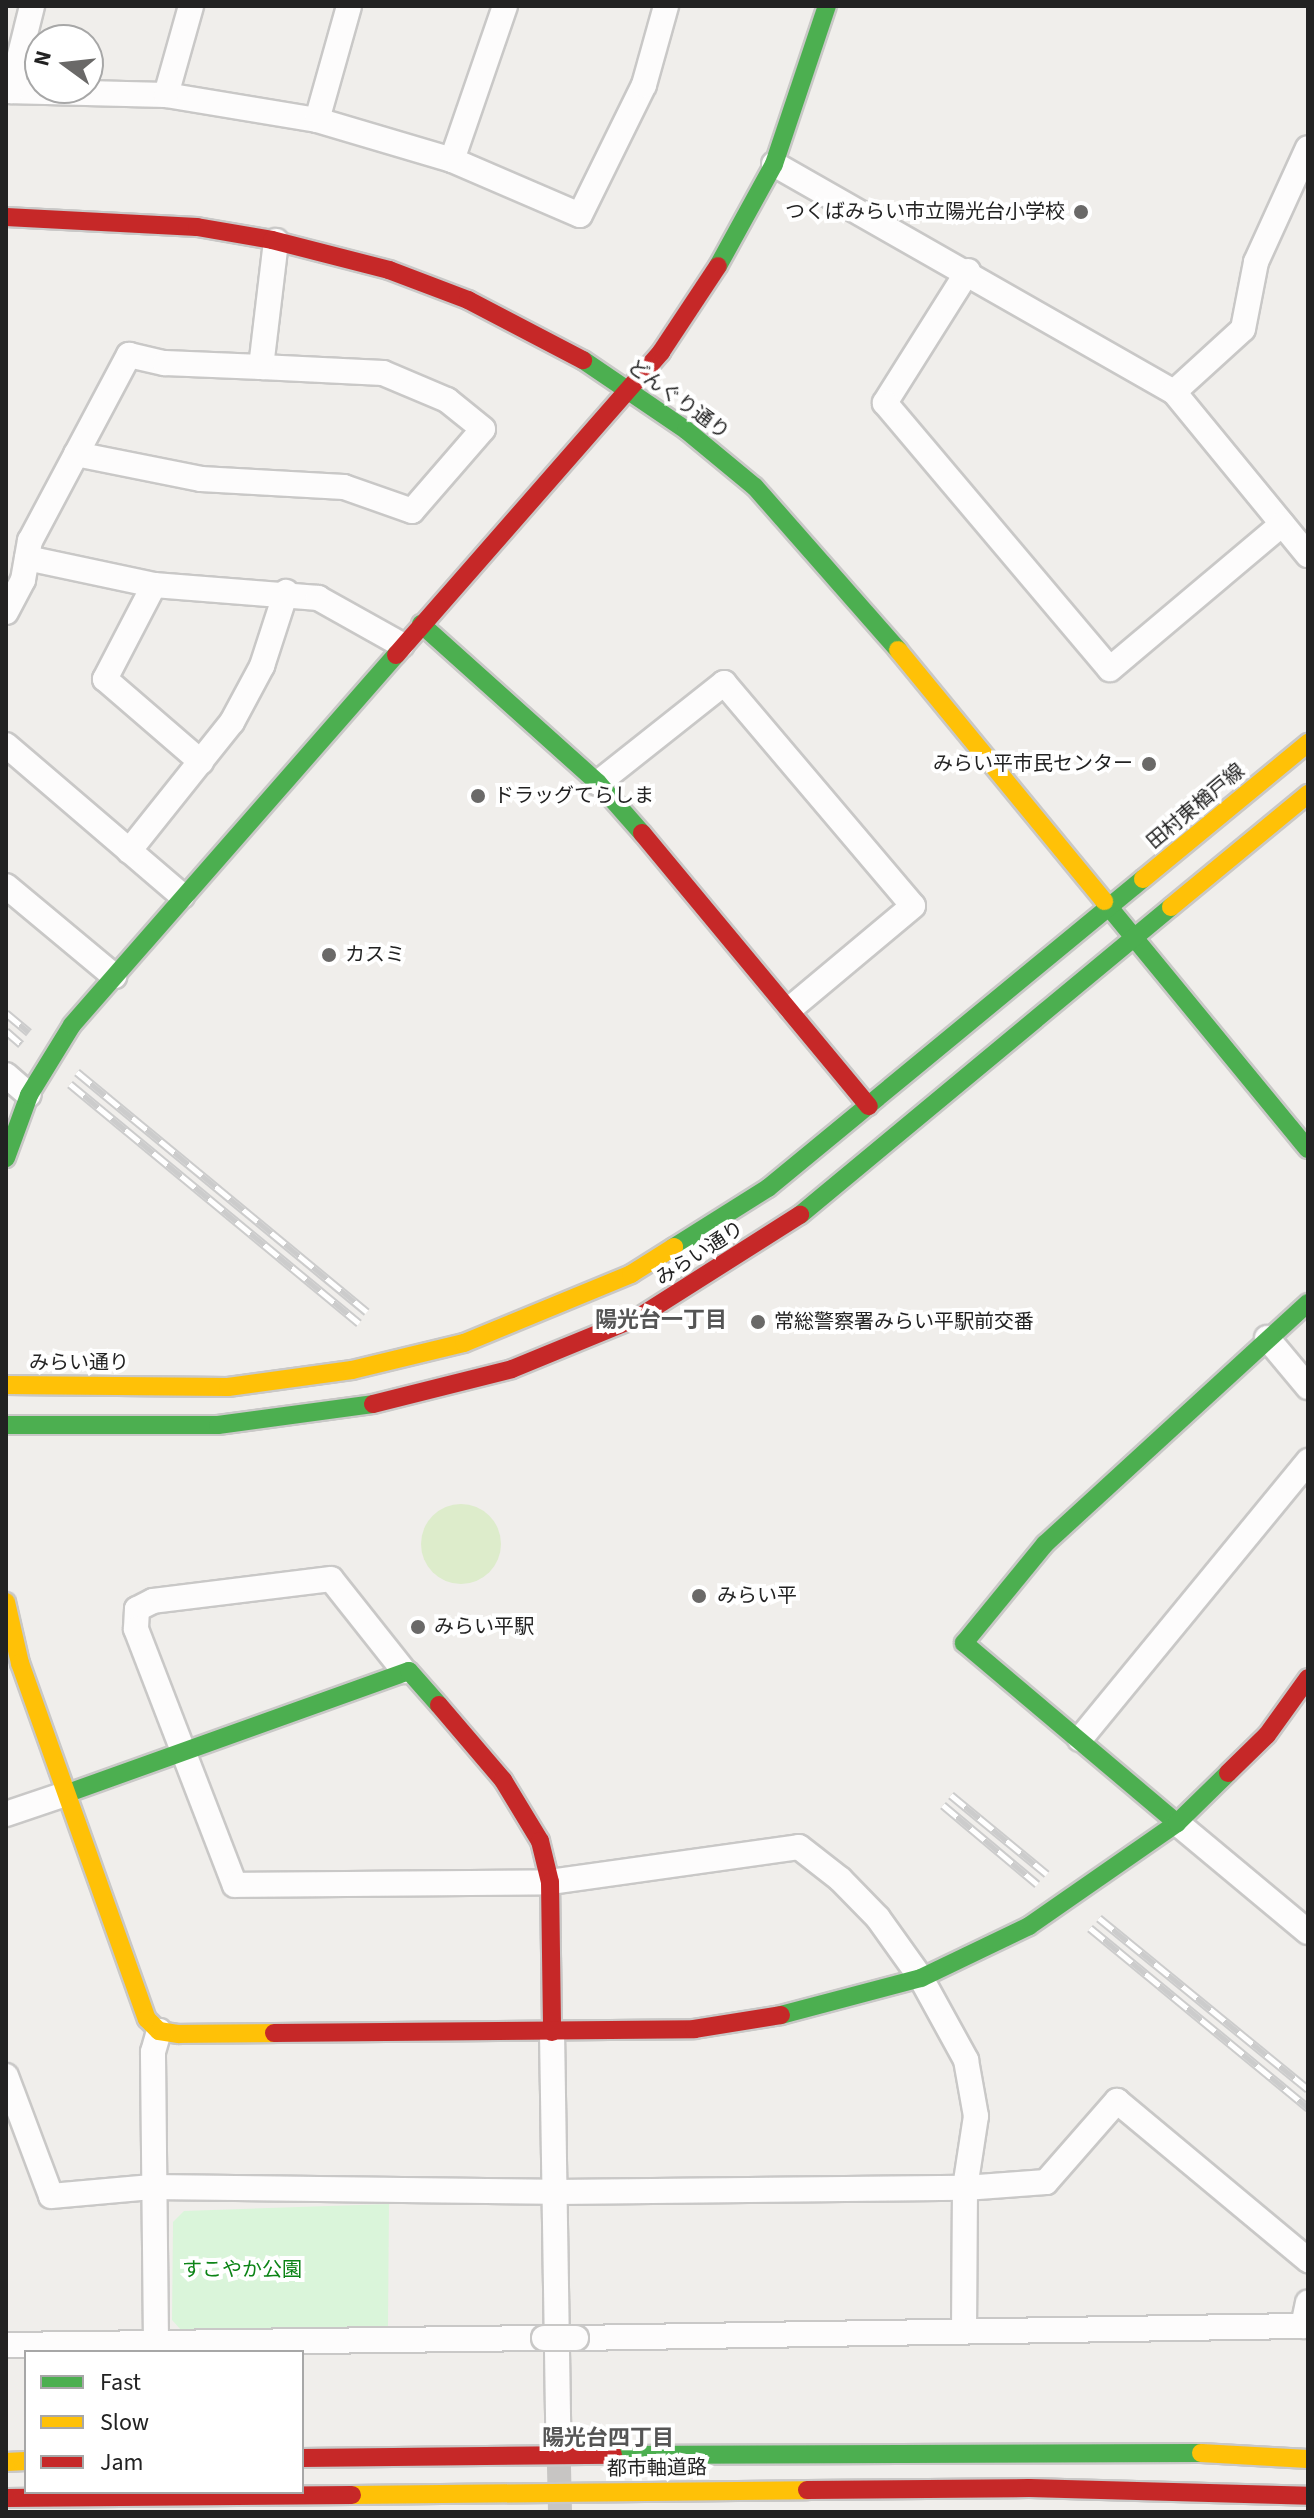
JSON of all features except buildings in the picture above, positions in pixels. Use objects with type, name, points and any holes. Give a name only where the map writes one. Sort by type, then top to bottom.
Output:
[{"type":"street","points":[[32,6],[9,91],[166,95],[317,120],[452,160],[580,215],[644,85],[666,6]]},
{"type":"street","points":[[166,95],[191,6]]},
{"type":"street","points":[[317,120],[349,6]]},
{"type":"street","points":[[452,160],[505,6]]},
{"type":"street","points":[[6,1158],[29,1095],[72,1025],[661,352],[706,288],[774,164],[827,6]]},
{"type":"street","points":[[1174,392],[1243,329],[1256,262],[1308,148]]},
{"type":"street","points":[[774,164],[968,271],[1174,392],[1308,555]]},
{"type":"street","name":"どんぐり通り","points":[[6,217],[125,220],[276,241],[389,270],[468,300],[560,345],[628,389],[755,487],[819,554],[1112,905],[1308,1149]]},
{"type":"street","points":[[261,367],[276,241]]},
{"type":"street","points":[[968,271],[885,403],[1110,669],[1282,524]]},
{"type":"street","points":[[6,612],[23,580],[30,541],[76,454],[129,355],[165,363],[383,373],[447,400],[483,429],[412,511],[344,487],[201,479],[76,454]]},
{"type":"street","points":[[27,558],[154,585],[286,592],[354,614],[402,645]]},
{"type":"street","points":[[154,585],[105,679],[201,762]]},
{"type":"street","points":[[129,851],[232,722],[262,666],[286,592]]},
{"type":"street","points":[[421,624],[598,783],[791,1008],[869,1106]]},
{"type":"street","points":[[598,783],[724,683],[913,906],[791,1008]]},
{"type":"street","name":"田村東楢戸線","points":[[1112,905],[1308,743]]},
{"type":"street","points":[[6,745],[182,896]]},
{"type":"street","points":[[1136,937],[1308,794]]},
{"type":"street","points":[[6,886],[114,976]]},
{"type":"street","name":"みらい通り","points":[[6,1385],[228,1387],[352,1370],[464,1343],[642,1268],[768,1188],[1112,905]]},
{"type":"street","name":"みらい通り","points":[[6,1425],[218,1425],[343,1412],[484,1377],[593,1338],[693,1287],[798,1217],[1136,937]]},
{"type":"street","points":[[6,1075],[29,1095]]},
{"type":"street","points":[[1308,1303],[1045,1544],[964,1643],[1308,1932]]},
{"type":"street","points":[[1267,1338],[1308,1387]]},
{"type":"street","points":[[1080,1739],[1308,1461]]},
{"type":"street","points":[[558,2423],[550,1882],[540,1841],[503,1780],[419,1680],[404,1671],[331,1579],[153,1601],[137,1609],[136,1629],[235,1885],[550,1882],[799,1847],[878,1918],[921,1978],[966,2060],[976,2116],[965,2188],[964,2331]]},
{"type":"street","points":[[6,1602],[20,1663],[147,2019],[159,2031],[552,2032],[694,2029],[755,2022],[921,1978],[1029,1926],[1177,1823],[1267,1735],[1308,1678]]},
{"type":"street","points":[[6,1814],[404,1671]]},
{"type":"street","points":[[156,2342],[153,2052],[159,2031]]},
{"type":"street","points":[[6,2076],[51,2196],[152,2187],[556,2192],[965,2188],[1046,2182],[1117,2101],[1308,2260]]},
{"type":"street","points":[[6,2345],[1303,2326],[1308,2303]]},
{"type":"street","name":"都市軸道路","points":[[304,2458],[1145,2450],[1308,2459]]},
{"type":"street","name":"都市軸道路","points":[[6,2498],[1029,2488],[1308,2496]]},
{"type":"green space","points":[[453,1504],[469,1504],[490,1515],[501,1536],[501,1552],[490,1573],[469,1584],[453,1584],[439,1578],[427,1566],[421,1552],[421,1536],[427,1522],[439,1510]]},
{"type":"green space","name":"すこやか公園","points":[[389,2204],[388,2327],[182,2331],[172,2320],[173,2222],[184,2211]]},
{"type":"tunnel","points":[[558,2423],[560,2512]]},
{"type":"railway","points":[[6,1013],[29,1032]]},
{"type":"railway","points":[[6,1031],[21,1044]]},
{"type":"railway","points":[[77,1072],[367,1312]]},
{"type":"railway","points":[[70,1084],[359,1323]]},
{"type":"railway","points":[[951,1795],[1047,1874]]},
{"type":"railway","points":[[943,1805],[1037,1884]]},
{"type":"railway","points":[[1099,1918],[1308,2089]]},
{"type":"railway","points":[[1090,1928],[1308,2108]]},
{"type":"traffic: fast","points":[[718,266],[774,164],[827,6]]},
{"type":"traffic: fast","points":[[583,360],[686,430],[755,487],[898,650]]},
{"type":"traffic: fast","points":[[421,624],[598,783],[642,833]]},
{"type":"traffic: fast","points":[[6,1158],[29,1095],[72,1025],[396,655]]},
{"type":"traffic: fast","points":[[674,1247],[768,1188],[1143,879]]},
{"type":"traffic: fast","points":[[1104,901],[1308,1149]]},
{"type":"traffic: fast","points":[[800,1215],[1171,907]]},
{"type":"traffic: fast","points":[[1177,1823],[964,1643],[1045,1544],[1308,1303]]},
{"type":"traffic: fast","points":[[6,1425],[218,1425],[373,1404]]},
{"type":"traffic: fast","points":[[68,1793],[409,1671],[439,1705]]},
{"type":"traffic: fast","points":[[781,2015],[921,1978],[1029,1926],[1177,1823],[1228,1773]]},
{"type":"traffic: fast","points":[[613,2455],[1201,2453]]},
{"type":"traffic: slow","points":[[898,650],[1104,901]]},
{"type":"traffic: slow","points":[[1143,879],[1308,743]]},
{"type":"traffic: slow","points":[[1171,907],[1308,794]]},
{"type":"traffic: slow","points":[[6,1385],[228,1387],[352,1370],[464,1343],[631,1274],[674,1247]]},
{"type":"traffic: slow","points":[[6,1602],[20,1663],[147,2019],[159,2031],[179,2034],[274,2033]]},
{"type":"traffic: slow","points":[[1201,2453],[1308,2459]]},
{"type":"traffic: slow","points":[[6,2462],[24,2461]]},
{"type":"traffic: slow","points":[[352,2495],[807,2490]]},
{"type":"traffic: jam","points":[[6,217],[197,227],[272,240],[389,270],[468,300],[583,360]]},
{"type":"traffic: jam","points":[[396,655],[661,352],[718,266]]},
{"type":"traffic: jam","points":[[642,833],[869,1106]]},
{"type":"traffic: jam","points":[[373,1404],[512,1369],[639,1317],[800,1215]]},
{"type":"traffic: jam","points":[[1228,1773],[1267,1735],[1308,1678]]},
{"type":"traffic: jam","points":[[439,1705],[503,1780],[540,1841],[550,1882],[552,2032]]},
{"type":"traffic: jam","points":[[274,2033],[694,2029],[781,2015]]},
{"type":"traffic: jam","points":[[304,2458],[613,2455]]},
{"type":"traffic: jam","points":[[807,2490],[1029,2488],[1308,2496]]},
{"type":"traffic: jam","points":[[6,2498],[352,2495]]},
{"type":"place","name":"つくばみらい市立陽光台小学校","points":[[1081,212]]},
{"type":"place","name":"みらい平市民センター","points":[[1149,764]]},
{"type":"place","name":"ドラッグてらしま","points":[[478,796]]},
{"type":"place","name":"カスミ","points":[[329,955]]},
{"type":"place","name":"常総警察署みらい平駅前交番","points":[[758,1322]]},
{"type":"place","name":"みらい平","points":[[699,1596]]},
{"type":"place","name":"みらい平駅","points":[[418,1627]]},
{"type":"district","name":"陽光台一丁目","points":[[661,1321]]},
{"type":"district","name":"陽光台四丁目","points":[[608,2439]]}]
